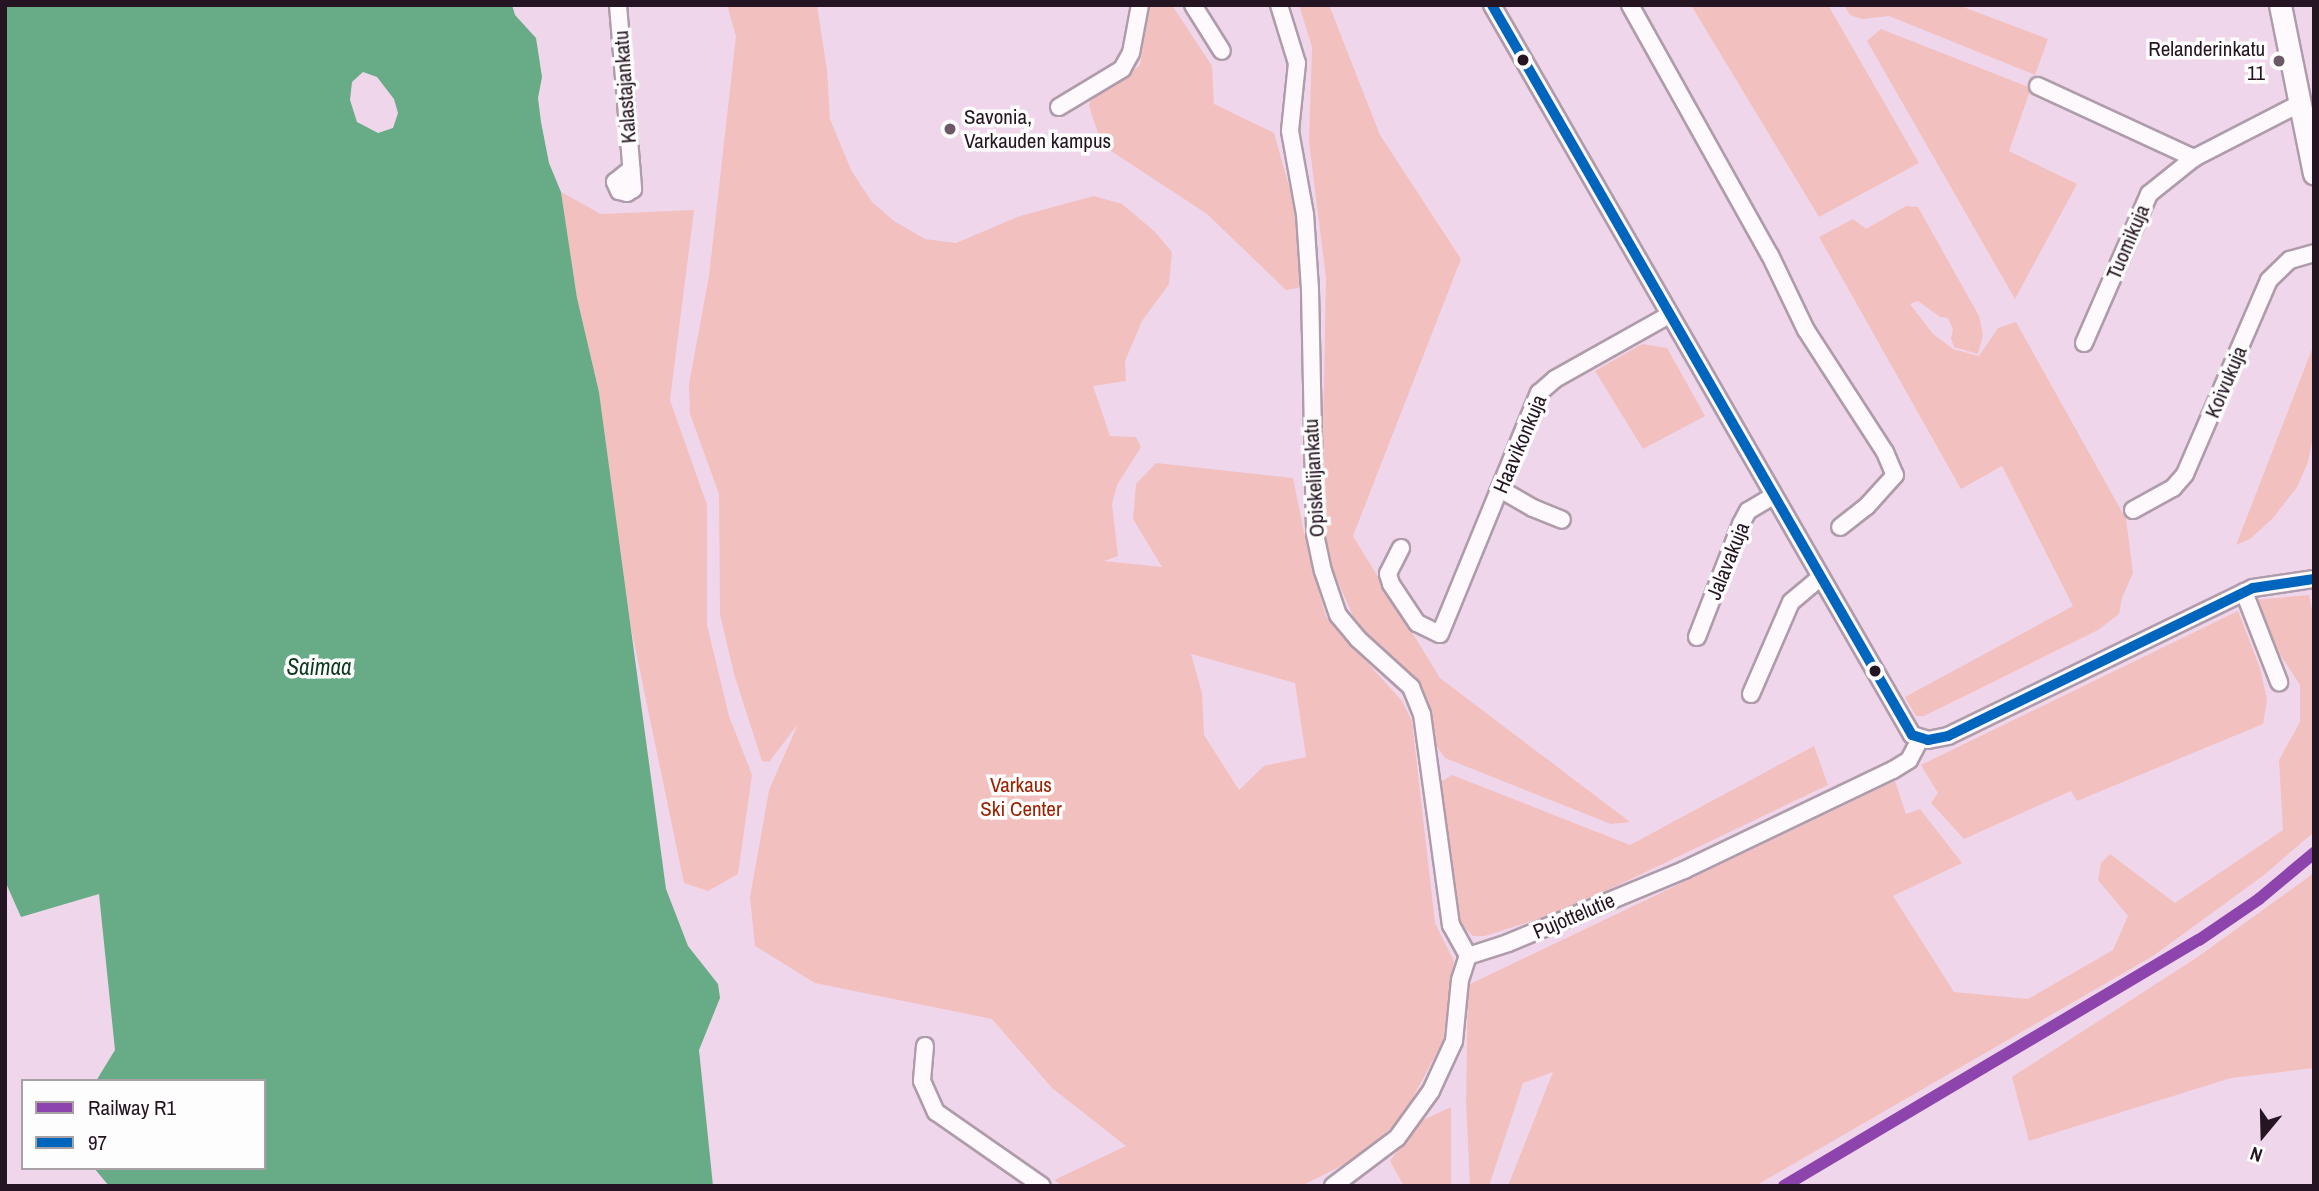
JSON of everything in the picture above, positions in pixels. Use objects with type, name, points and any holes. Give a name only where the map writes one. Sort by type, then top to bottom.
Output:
[{"type":"main road","points":[[2280,5],[2314,174]]},
{"type":"street","name":"Kalastajankatu","points":[[618,5],[631,169]]},
{"type":"street","points":[[1059,107],[1122,69],[1131,53],[1140,5]]},
{"type":"street","points":[[1193,5],[1222,51]]},
{"type":"street","name":"Opiskelijankatu","points":[[1279,5],[1297,62],[1290,131],[1305,214],[1310,290],[1315,534],[1323,571],[1339,615],[1358,639],[1411,687],[1422,714],[1451,925],[1468,956]]},
{"type":"street","points":[[1492,5],[1906,728],[1920,739],[1948,736],[2244,592],[2296,579],[2314,579]]},
{"type":"street","points":[[1630,5],[1776,258],[1806,330],[1885,452],[1895,475],[1867,506],[1840,527]]},
{"type":"street","points":[[2038,86],[2194,158]]},
{"type":"street","name":"Tuomikuja","points":[[2084,343],[2149,194],[2194,158],[2301,103]]},
{"type":"street","name":"Koivukuja","points":[[2133,510],[2173,488],[2185,474],[2269,280],[2290,260],[2314,253]]},
{"type":"street","name":"Haavikonkuja","points":[[1401,548],[1388,573],[1391,584],[1417,623],[1440,634],[1539,393],[1546,385],[1669,315]]},
{"type":"street","points":[[1500,489],[1533,508],[1562,520]]},
{"type":"street","name":"Jalavakuja","points":[[1697,638],[1741,524],[1748,512],[1773,496]]},
{"type":"street","points":[[1751,694],[1791,602],[1820,578]]},
{"type":"street","points":[[2244,592],[2279,682]]},
{"type":"street","name":"Pujottelutie","points":[[1468,956],[1508,943],[1684,870],[1893,770],[1909,760],[1920,739]]},
{"type":"street","points":[[1333,1186],[1397,1138],[1431,1091],[1454,1041],[1460,980],[1468,956]]},
{"type":"street","points":[[925,1046],[922,1082],[936,1112],[1042,1186]]},
{"type":"green space","name":"Varkaus Ski Center","points":[[727,5],[817,5],[827,70],[830,119],[851,170],[872,202],[894,221],[925,239],[956,243],[1020,216],[1094,196],[1122,204],[1154,231],[1172,252],[1169,284],[1142,321],[1125,361],[1126,381],[1093,386],[1110,436],[1136,437],[1141,447],[1117,485],[1112,504],[1118,556],[1104,561],[1162,567],[1133,519],[1136,484],[1156,463],[1293,478],[1308,552],[1326,617],[1402,701],[1412,721],[1435,923],[1454,961],[1443,1041],[1402,1118],[1357,1158],[1301,1186],[1063,1186],[1054,1180],[1126,1146],[1052,1088],[992,1019],[815,983],[755,946],[750,897],[769,790],[798,724],[769,762],[762,761],[734,674],[720,614],[719,494],[690,414],[689,384],[709,276],[736,36]],"holes":[[[1191,654],[1295,683],[1306,757],[1264,766],[1239,790],[1204,735],[1202,693]]]},
{"type":"green space","points":[[1149,5],[1172,5],[1212,66],[1214,104],[1274,133],[1299,222],[1303,277],[1298,288],[1286,290],[1207,214],[1102,145],[1089,106],[1093,93],[1129,74],[1140,65]]},
{"type":"green space","points":[[1299,5],[1329,5],[1380,135],[1461,259],[1353,536],[1440,678],[1630,822],[1611,824],[1445,758],[1435,744],[1426,704],[1418,685],[1357,625],[1330,564],[1321,529],[1326,278],[1309,142],[1312,47]]},
{"type":"green space","points":[[1691,5],[1828,5],[1919,163],[1819,217]]},
{"type":"green space","points":[[1844,5],[1958,5],[2048,39],[2035,75],[1889,16],[1862,19],[1850,15]]},
{"type":"green space","points":[[1881,29],[2031,88],[2009,151],[2077,184],[2015,299],[1867,41]]},
{"type":"green space","points":[[561,192],[601,214],[694,210],[670,400],[707,505],[707,625],[729,716],[752,775],[738,874],[708,891],[684,883],[631,628],[599,392],[577,298]]},
{"type":"green space","points":[[1906,206],[1918,207],[1979,316],[1983,335],[1978,354],[1954,347],[1951,338],[1953,329],[1948,318],[1940,317],[1918,301],[1910,304],[1933,334],[1953,349],[1979,356],[1998,328],[2016,322],[2126,519],[2133,573],[2122,598],[2119,614],[2098,630],[1924,716],[1916,716],[1905,697],[2073,606],[2002,466],[1961,489],[1819,237],[1853,219],[1866,229]]},
{"type":"green space","points":[[1642,344],[1667,348],[1705,416],[1643,449],[1595,371]]},
{"type":"green space","points":[[2314,344],[2314,431],[2308,462],[2297,487],[2273,518],[2250,539],[2236,545]]},
{"type":"green space","points":[[2309,595],[2314,621],[2314,832],[2264,875],[2153,956],[1755,1186],[1508,1186],[1553,1072],[1523,1083],[1489,1186],[1470,1186],[1466,1102],[1468,985],[1895,781],[1906,814],[1920,809],[1962,863],[1893,896],[1954,992],[2028,999],[2113,950],[2128,916],[2098,880],[2101,863],[2110,854],[2175,903],[2283,830],[2279,760],[2300,722],[2300,685],[2253,613],[2254,600]]},
{"type":"green space","points":[[2238,611],[2260,668],[2267,700],[2263,724],[2077,801],[2071,791],[1964,839],[1931,803],[1938,793],[1921,765]]},
{"type":"green space","points":[[1814,746],[1828,785],[1566,910],[1485,936],[1473,936],[1459,917],[1439,783],[1452,775],[1630,845]]},
{"type":"green space","points":[[2314,873],[2314,1068],[2231,1078],[2029,1141],[2012,1077],[2199,956]]},
{"type":"green space","points":[[1451,1107],[1451,1186],[1404,1186],[1390,1161],[1419,1122]]},
{"type":"water","name":"Saimaa","points":[[5,5],[512,5],[515,15],[536,38],[542,77],[538,98],[541,122],[549,163],[561,192],[577,298],[599,392],[666,889],[688,946],[718,984],[720,998],[699,1050],[713,1186],[109,1186],[96,1170],[266,1170],[266,1079],[97,1079],[115,1050],[99,894],[21,917],[5,881]],"holes":[[[363,72],[377,77],[394,99],[398,113],[393,128],[378,133],[357,122],[350,100],[352,82]]]},
{"type":"rail line","name":"R1","points":[[1784,1186],[2199,940],[2259,899],[2314,853]]},
{"type":"transit line","name":"97","points":[[1492,5],[1912,735],[1928,740],[1948,736],[2253,588],[2314,579]]},
{"type":"place","name":"Relanderinkatu 11","points":[[2279,61]]},
{"type":"place","name":"Savonia, Varkauden kampus","points":[[950,129]]}]
